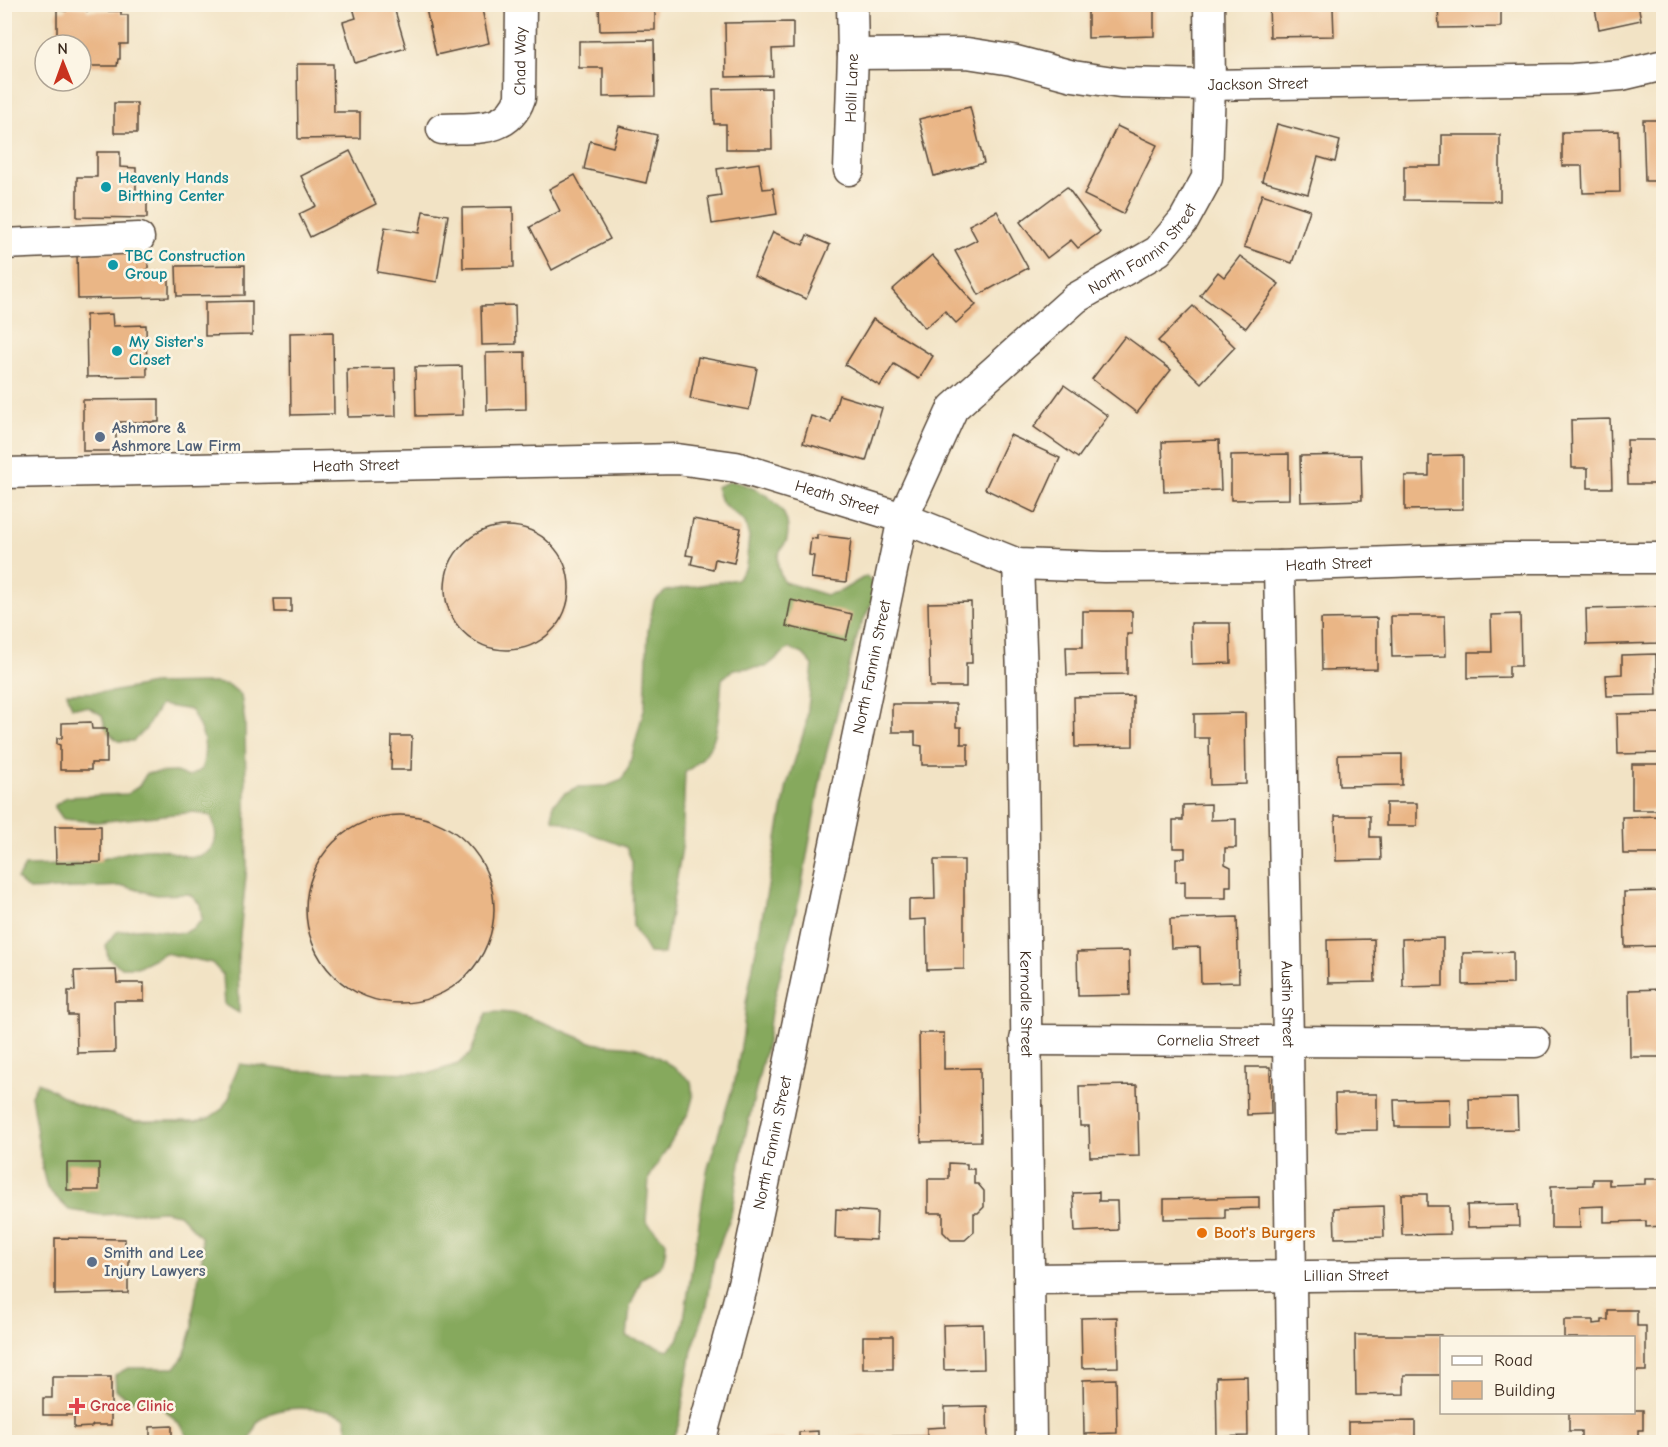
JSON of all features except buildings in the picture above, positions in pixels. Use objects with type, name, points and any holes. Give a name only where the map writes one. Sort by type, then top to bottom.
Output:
[{"type":"street","name":"Chad Way","points":[[442,129],[490,126],[506,121],[518,105],[521,4]]},
{"type":"street","name":"Holli Lane","points":[[849,170],[853,54],[852,4]]},
{"type":"street","name":"North Fannin Street","points":[[700,1443],[744,1280],[903,518],[953,408],[1076,298],[1158,251],[1184,220],[1207,178],[1210,85],[1209,4]]},
{"type":"street","name":"Jackson Street","points":[[853,54],[967,53],[1012,60],[1073,76],[1109,81],[1210,85],[1573,79],[1622,75],[1664,65]]},
{"type":"street","points":[[4,244],[139,238]]},
{"type":"street","name":"Heath Street","points":[[4,473],[677,459],[735,466],[903,518],[1018,564],[1104,567],[1279,566],[1505,558],[1664,558]]},
{"type":"street","name":"Kernodle Street","points":[[1018,564],[1022,675],[1031,1443]]},
{"type":"street","name":"Austin Street","points":[[1279,566],[1293,1443]]},
{"type":"street","name":"Cornelia Street","points":[[1025,1040],[1535,1041]]},
{"type":"street","name":"Lillian Street","points":[[1030,1279],[1664,1272]]},
{"type":"green space","points":[[731,481],[762,493],[779,507],[785,516],[788,527],[787,539],[780,551],[778,563],[784,582],[826,595],[841,591],[866,576],[876,586],[873,601],[859,629],[823,766],[800,895],[771,1012],[767,1042],[744,1141],[731,1215],[714,1260],[707,1305],[692,1350],[679,1424],[672,1439],[668,1442],[346,1442],[348,1432],[345,1417],[325,1411],[300,1408],[277,1411],[266,1416],[258,1422],[250,1440],[246,1442],[190,1442],[183,1428],[161,1406],[129,1399],[116,1390],[115,1375],[128,1368],[175,1368],[184,1356],[193,1327],[193,1311],[203,1252],[201,1237],[179,1214],[163,1211],[101,1215],[69,1210],[47,1188],[43,1172],[31,1095],[38,1082],[76,1104],[135,1121],[195,1121],[209,1118],[222,1109],[230,1096],[232,1081],[240,1064],[298,1071],[431,1073],[458,1064],[470,1054],[487,1013],[501,1012],[529,1017],[594,1043],[640,1049],[667,1063],[691,1081],[693,1097],[689,1112],[649,1178],[646,1221],[666,1242],[665,1256],[658,1268],[642,1278],[630,1307],[627,1337],[668,1350],[678,1340],[683,1325],[707,1171],[735,1080],[746,1003],[787,785],[806,725],[813,665],[803,654],[789,648],[766,667],[734,669],[722,679],[716,732],[712,743],[706,754],[685,772],[682,848],[664,954],[649,953],[633,926],[632,861],[626,847],[553,819],[553,804],[565,793],[578,787],[607,786],[622,780],[629,766],[645,706],[648,630],[654,601],[666,591],[737,579],[746,567],[749,537],[745,522],[721,502],[716,487]]},
{"type":"green space","points":[[215,683],[229,685],[241,695],[245,723],[247,866],[238,955],[239,1013],[225,1005],[223,975],[212,963],[165,953],[137,967],[121,967],[108,958],[106,944],[117,932],[142,928],[178,933],[189,931],[202,920],[200,904],[189,894],[156,895],[124,886],[29,890],[17,879],[25,866],[85,863],[130,851],[163,850],[191,857],[208,852],[216,838],[211,816],[194,812],[97,822],[63,819],[54,806],[67,797],[127,794],[139,786],[147,773],[176,772],[189,777],[202,769],[205,751],[204,738],[191,710],[160,705],[145,730],[133,741],[118,741],[106,730],[102,715],[88,707],[72,707],[67,693],[111,692],[153,684]]},
{"type":"place","name":"Heavenly Hands Birthing Center","points":[[106,187]]},
{"type":"place","name":"TBC Construction Group","points":[[113,265]]},
{"type":"place","name":"My Sister's Closet","points":[[117,351]]},
{"type":"place","name":"Ashmore & Ashmore Law Firm","points":[[100,437]]},
{"type":"place","name":"Boot's Burgers","points":[[1202,1233]]},
{"type":"place","name":"Smith and Lee Injury Lawyers","points":[[92,1262]]},
{"type":"place","name":"Grace Clinic","points":[[77,1406]]}]
